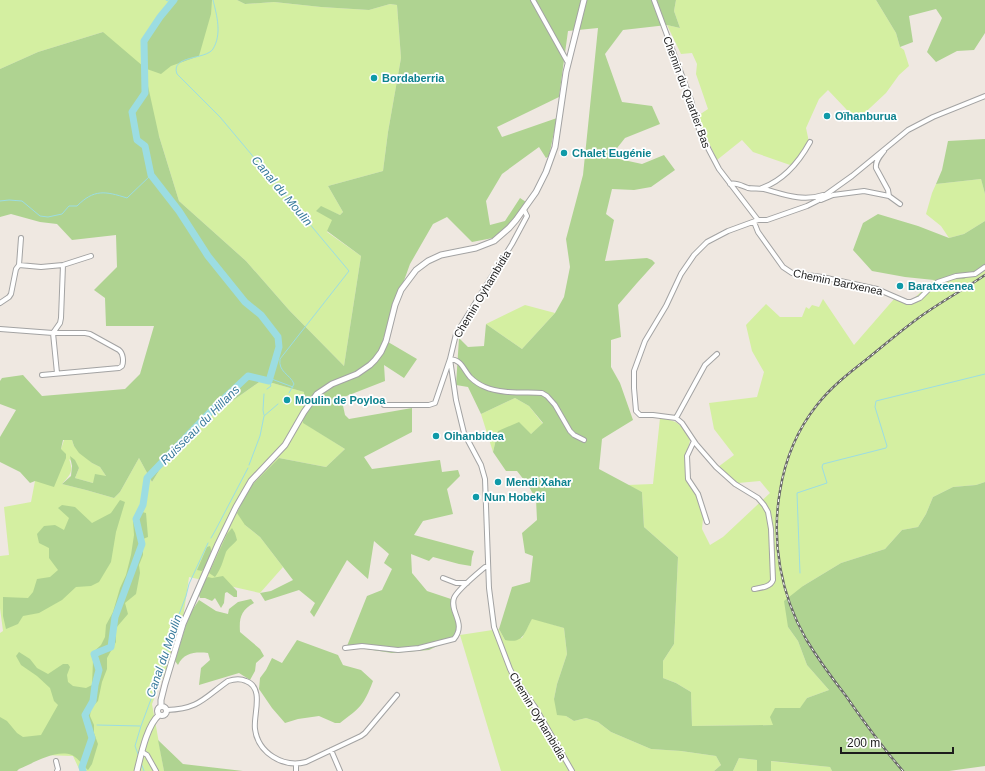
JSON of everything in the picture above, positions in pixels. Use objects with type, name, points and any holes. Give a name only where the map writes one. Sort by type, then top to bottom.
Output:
[{"type":"street","points":[[533,0],[566,61],[568,61]]},
{"type":"street","points":[[397,695],[365,733],[306,762],[296,764],[284,763],[276,759],[263,748],[256,736],[255,729],[256,693],[253,686],[244,680],[233,679],[228,681],[196,705],[184,708],[167,710],[162,706],[161,700],[183,624],[218,544],[238,503],[251,481],[285,445],[304,412],[317,394],[332,384],[357,374],[375,360],[386,341],[401,290],[416,270],[428,261],[441,255],[476,248],[494,241],[509,228],[524,210],[543,179],[555,147],[568,61],[584,0]]},
{"type":"street","name":"Chemin du Quartier Bas","points":[[654,0],[691,100],[700,133],[719,169],[756,221]]},
{"type":"street","points":[[817,201],[852,176],[901,134],[914,126],[985,96]]},
{"type":"street","points":[[730,184],[733,183],[749,188],[762,188],[768,186],[793,169],[810,142]]},
{"type":"street","points":[[889,144],[878,159],[876,165],[876,168],[888,190],[889,196]]},
{"type":"street","points":[[762,188],[780,195],[809,198],[814,198],[829,193]]},
{"type":"street","points":[[754,589],[768,585],[774,580],[771,529],[768,512],[758,498],[735,484],[716,468],[694,441],[682,423],[676,418],[640,415],[636,411],[634,371],[645,341],[666,306],[681,274],[699,248],[707,242],[722,234],[756,221],[767,220],[833,195],[853,191],[864,191],[889,196],[900,204]]},
{"type":"street","name":"Chemin Oyhambidia","points":[[524,210],[527,216],[512,244],[456,334],[450,359],[456,400],[464,433],[481,465],[485,479],[488,588],[492,618],[515,679],[535,707],[572,771]]},
{"type":"street","name":"Chemin Bartxenea","points":[[756,221],[758,232],[783,267],[787,270],[797,274],[822,277],[877,289],[907,302],[915,301],[933,285],[943,280],[975,274],[985,267]]},
{"type":"street","points":[[0,303],[11,294],[16,269],[19,265],[21,238]]},
{"type":"street","points":[[19,265],[41,267],[63,265],[91,256]]},
{"type":"street","points":[[57,373],[53,333],[62,318],[63,265]]},
{"type":"street","points":[[0,329],[90,334],[121,351],[123,358],[122,366],[119,368],[42,375]]},
{"type":"street","points":[[676,418],[704,365],[717,354]]},
{"type":"street","points":[[384,405],[435,403],[450,359],[454,359],[465,368],[470,376],[485,387],[495,391],[542,393],[547,396],[570,431],[574,435],[584,440]]},
{"type":"street","points":[[694,441],[687,456],[688,479],[698,494],[706,522]]},
{"type":"street","points":[[344,648],[362,646],[398,650],[419,648],[454,639],[459,627],[454,598],[467,583],[485,567],[488,567]]},
{"type":"street","points":[[444,578],[456,583],[467,583]]},
{"type":"street","points":[[159,715],[157,711],[162,706]]},
{"type":"street","points":[[137,771],[150,728],[154,720],[159,715],[164,715],[167,710]]},
{"type":"street","points":[[331,750],[340,771]]},
{"type":"street","points":[[142,752],[147,755],[156,771]]},
{"type":"street","points":[[56,761],[57,771]]},
{"type":"street","points":[[296,764],[296,771]]},
{"type":"green space","points":[[0,0],[237,0],[245,4],[274,2],[369,10],[390,4],[397,5],[401,58],[383,171],[328,186],[343,212],[340,215],[321,207],[333,220],[327,232],[361,256],[344,366],[289,310],[246,261],[179,201],[159,136],[103,32],[38,52],[0,69]]},
{"type":"green space","points":[[174,0],[212,0],[211,14],[199,56],[171,66],[161,74],[144,68],[159,136],[179,201],[246,261],[289,310],[344,366],[361,256],[327,231],[332,220],[316,211],[321,206],[340,215],[343,212],[328,186],[383,171],[401,58],[397,5],[390,4],[369,10],[274,2],[245,4],[237,0],[676,0],[674,11],[680,28],[667,25],[623,30],[605,54],[622,102],[652,106],[660,124],[625,138],[610,157],[642,164],[664,155],[675,170],[651,187],[634,190],[612,189],[606,214],[614,220],[605,261],[647,258],[655,263],[618,305],[621,337],[611,340],[611,367],[620,383],[633,420],[602,439],[599,469],[642,492],[644,527],[678,557],[674,644],[663,661],[663,678],[676,683],[691,692],[692,726],[773,725],[770,717],[775,708],[800,708],[807,698],[829,690],[807,665],[798,641],[788,627],[784,601],[803,586],[841,563],[885,549],[902,530],[918,527],[926,514],[933,497],[953,487],[976,485],[985,482],[985,766],[949,771],[832,771],[830,767],[771,761],[771,771],[757,771],[757,760],[739,758],[733,771],[714,771],[721,765],[716,756],[681,751],[651,749],[611,732],[598,722],[586,718],[574,721],[566,716],[557,715],[554,699],[557,684],[567,654],[564,628],[532,619],[523,636],[520,639],[511,641],[505,640],[499,629],[512,587],[530,582],[533,556],[525,553],[522,533],[537,520],[536,499],[528,485],[517,471],[506,471],[493,452],[498,431],[519,422],[531,434],[543,423],[529,406],[515,398],[481,414],[468,387],[456,385],[459,338],[468,347],[484,346],[486,324],[522,349],[555,313],[564,297],[570,267],[566,239],[583,175],[598,28],[568,31],[559,97],[497,127],[502,137],[557,118],[549,156],[546,158],[539,147],[502,174],[486,201],[490,225],[505,221],[520,198],[529,204],[498,237],[472,242],[447,217],[433,224],[410,264],[383,339],[417,359],[404,378],[384,365],[385,381],[344,397],[342,401],[345,415],[349,419],[412,408],[412,432],[364,457],[372,469],[440,460],[442,472],[458,470],[460,476],[447,489],[453,514],[423,521],[414,535],[474,551],[471,566],[433,557],[429,561],[411,554],[412,573],[427,591],[451,599],[460,635],[429,650],[392,653],[347,646],[367,596],[382,590],[392,569],[384,563],[389,554],[374,541],[368,579],[347,560],[314,617],[310,612],[315,603],[299,590],[265,601],[260,593],[271,591],[293,580],[260,537],[245,525],[237,513],[249,488],[279,458],[326,467],[345,449],[303,423],[304,392],[262,380],[194,428],[168,456],[152,482],[139,458],[120,492],[114,498],[62,484],[71,476],[72,466],[70,456],[75,460],[79,468],[75,478],[93,483],[95,474],[106,476],[100,467],[79,453],[72,440],[63,440],[61,449],[66,454],[66,458],[54,487],[35,481],[30,483],[20,472],[0,462],[0,437],[16,410],[0,404],[0,381],[2,378],[23,375],[42,396],[125,389],[140,374],[154,326],[106,326],[105,298],[94,290],[117,267],[116,235],[72,240],[57,224],[40,222],[11,214],[0,217],[0,69],[38,52],[103,32],[144,67],[144,41],[160,17]]},
{"type":"green space","points":[[676,0],[876,0],[896,33],[900,47],[904,50],[909,66],[899,75],[886,93],[855,122],[846,109],[828,90],[819,99],[806,128],[809,142],[793,166],[753,152],[742,140],[717,160],[703,130],[699,115],[708,109],[696,74],[697,64],[692,53],[681,54],[667,25],[680,28],[674,11]]},
{"type":"green space","points":[[876,0],[985,0],[985,33],[974,50],[957,51],[936,62],[927,52],[942,18],[936,9],[909,16],[913,42],[900,47],[896,33]]},
{"type":"green space","points":[[985,139],[985,194],[981,179],[936,184],[942,170],[948,141]]},
{"type":"green space","points":[[981,179],[985,194],[985,221],[964,234],[949,238],[941,226],[926,214],[936,184]]},
{"type":"green space","points":[[878,214],[918,226],[949,238],[964,234],[985,221],[985,267],[964,279],[934,280],[872,271],[853,250],[863,223]]},
{"type":"green space","points":[[985,267],[985,482],[976,485],[953,487],[933,497],[926,514],[918,527],[902,530],[885,549],[841,563],[803,586],[788,627],[798,641],[807,665],[829,690],[807,698],[800,709],[775,709],[773,725],[692,726],[691,692],[676,683],[663,678],[663,661],[674,644],[678,557],[644,527],[642,492],[627,485],[653,484],[660,418],[671,420],[679,424],[690,440],[685,463],[687,479],[697,497],[703,518],[702,529],[710,545],[723,537],[770,493],[760,481],[738,483],[718,467],[734,455],[714,429],[709,403],[757,397],[764,372],[752,351],[746,325],[766,304],[780,317],[802,317],[806,307],[809,309],[812,305],[819,307],[823,299],[854,345],[894,299],[912,300],[934,280],[963,279]]},
{"type":"green space","points":[[525,305],[555,313],[522,349],[486,324]]},
{"type":"green space","points":[[262,380],[304,392],[304,423],[345,449],[326,467],[279,458],[245,525],[260,537],[283,567],[260,593],[189,577],[181,632],[152,704],[164,771],[80,771],[73,756],[42,755],[0,749],[0,633],[3,631],[0,608],[0,556],[9,555],[4,507],[31,502],[35,481],[61,449],[64,440],[72,440],[74,446],[92,463],[100,467],[106,476],[93,483],[75,478],[79,468],[69,459],[71,470],[62,484],[114,498],[120,492],[139,458],[152,482],[168,456],[194,428]]},
{"type":"green space","points":[[515,398],[529,406],[543,424],[531,434],[498,431],[493,452],[481,414]]},
{"type":"green space","points":[[120,500],[125,502],[116,532],[111,562],[99,582],[91,586],[76,587],[62,600],[39,613],[23,616],[18,624],[6,629],[3,616],[3,597],[28,598],[33,592],[37,579],[50,577],[58,570],[49,558],[49,548],[39,543],[37,534],[44,526],[55,525],[64,530],[69,518],[58,508],[62,505],[75,507],[92,523],[111,513]]},
{"type":"green space","points":[[138,511],[146,513],[148,537],[143,539],[143,555],[139,565],[140,573],[136,594],[125,603],[128,614],[116,628],[116,642],[107,658],[107,669],[102,682],[98,701],[91,708],[90,716],[94,725],[94,733],[98,744],[92,764],[88,770],[72,755],[59,754],[52,755],[17,771],[0,771],[0,717],[7,721],[17,733],[23,737],[41,735],[58,705],[54,701],[50,688],[37,676],[21,665],[16,656],[19,652],[30,659],[37,668],[48,674],[63,664],[68,664],[70,667],[67,675],[68,682],[73,686],[86,688],[92,685],[93,661],[91,654],[101,645],[105,637],[106,625],[113,612],[120,588],[126,575],[134,535],[133,520]]},
{"type":"green space","points":[[232,528],[237,540],[226,552],[215,577],[209,573],[227,534]]},
{"type":"green space","points":[[210,546],[211,556],[208,562],[202,571],[197,570],[207,547]]},
{"type":"green space","points":[[223,576],[237,591],[237,597],[234,597],[227,592],[225,593],[224,603],[221,608],[215,598],[212,601],[205,598],[200,598],[199,595],[202,583],[208,577],[212,578]]},
{"type":"green space","points":[[251,599],[254,603],[246,609],[242,615],[240,632],[260,649],[264,656],[256,663],[255,671],[250,680],[239,673],[199,685],[201,668],[210,660],[208,653],[195,653],[187,655],[178,665],[175,661],[189,615],[199,600],[216,611],[228,614],[229,609],[238,602]]},
{"type":"green space","points":[[532,618],[564,628],[567,654],[557,684],[554,699],[566,716],[574,721],[586,718],[598,722],[611,732],[651,749],[681,751],[716,756],[721,765],[714,771],[501,771],[460,635],[499,629],[505,640],[522,638]]},
{"type":"green space","points":[[297,640],[338,655],[343,665],[361,670],[373,681],[367,696],[361,705],[340,723],[335,723],[319,716],[298,719],[285,723],[272,708],[259,689],[260,678],[272,658],[282,663]]},
{"type":"green space","points":[[158,740],[183,764],[243,771],[164,771]]},
{"type":"green space","points":[[739,758],[757,760],[757,771],[733,771]]},
{"type":"green space","points":[[770,761],[830,767],[832,771],[771,771]]},
{"type":"waterway","name":"Ruisseau du Hillans","points":[[166,0],[173,3]]},
{"type":"waterway","name":"Ruisseau du Hillans","points":[[83,771],[82,767],[92,738],[85,715],[93,701],[99,670],[94,654],[111,647],[115,617],[142,544],[136,519],[143,505],[147,478],[217,405],[248,376],[269,381],[279,347],[278,337],[261,315],[245,302],[208,256],[179,211],[151,175],[145,146],[137,140],[132,112],[145,93],[144,41],[160,17],[174,0]]},
{"type":"waterway","name":"Canal du Moulin","points":[[213,0],[218,25],[216,43],[213,49],[209,52],[190,58],[179,64],[176,68],[177,74],[220,117],[349,271],[280,359],[282,370],[294,384],[289,393]]},
{"type":"waterway","points":[[0,201],[22,201],[40,216],[48,217],[62,214],[69,206],[77,206],[83,200],[94,194],[106,193],[127,198],[151,175]]},
{"type":"waterway","points":[[800,573],[797,493],[827,483],[822,467],[823,464],[886,448],[887,446],[875,407],[876,401],[985,374]]},
{"type":"waterway","points":[[269,378],[293,387]]},
{"type":"waterway","points":[[267,389],[271,386],[269,381]]},
{"type":"waterway","points":[[264,394],[264,415]]},
{"type":"waterway","name":"Canal du Moulin","points":[[249,465],[260,436],[264,416],[278,404]]},
{"type":"waterway","name":"Canal du Moulin","points":[[211,538],[248,468]]},
{"type":"waterway","name":"Canal du Moulin","points":[[138,754],[135,746],[141,726],[157,683],[189,584],[208,543]]},
{"type":"waterway","points":[[97,725],[140,726]]},
{"type":"waterway","name":"Canal du Moulin","points":[[141,763],[144,771]]},
{"type":"railway","points":[[903,771],[873,734],[815,654],[797,622],[784,586],[780,568],[777,529],[780,491],[785,468],[798,435],[803,425],[828,392],[912,323],[934,307],[985,275]]},
{"type":"place","name":"Bordaberria","points":[[374,78]]},
{"type":"place","name":"Oïhanburua","points":[[827,116]]},
{"type":"place","name":"Chalet Eugénie","points":[[564,153]]},
{"type":"place","name":"Baratxeenea","points":[[900,286]]},
{"type":"place","name":"Moulin de Poyloa","points":[[287,400]]},
{"type":"place","name":"Oihanbidea","points":[[436,436]]},
{"type":"place","name":"Mendi Xahar","points":[[498,482]]},
{"type":"place","name":"Nun Hobeki","points":[[476,497]]}]
